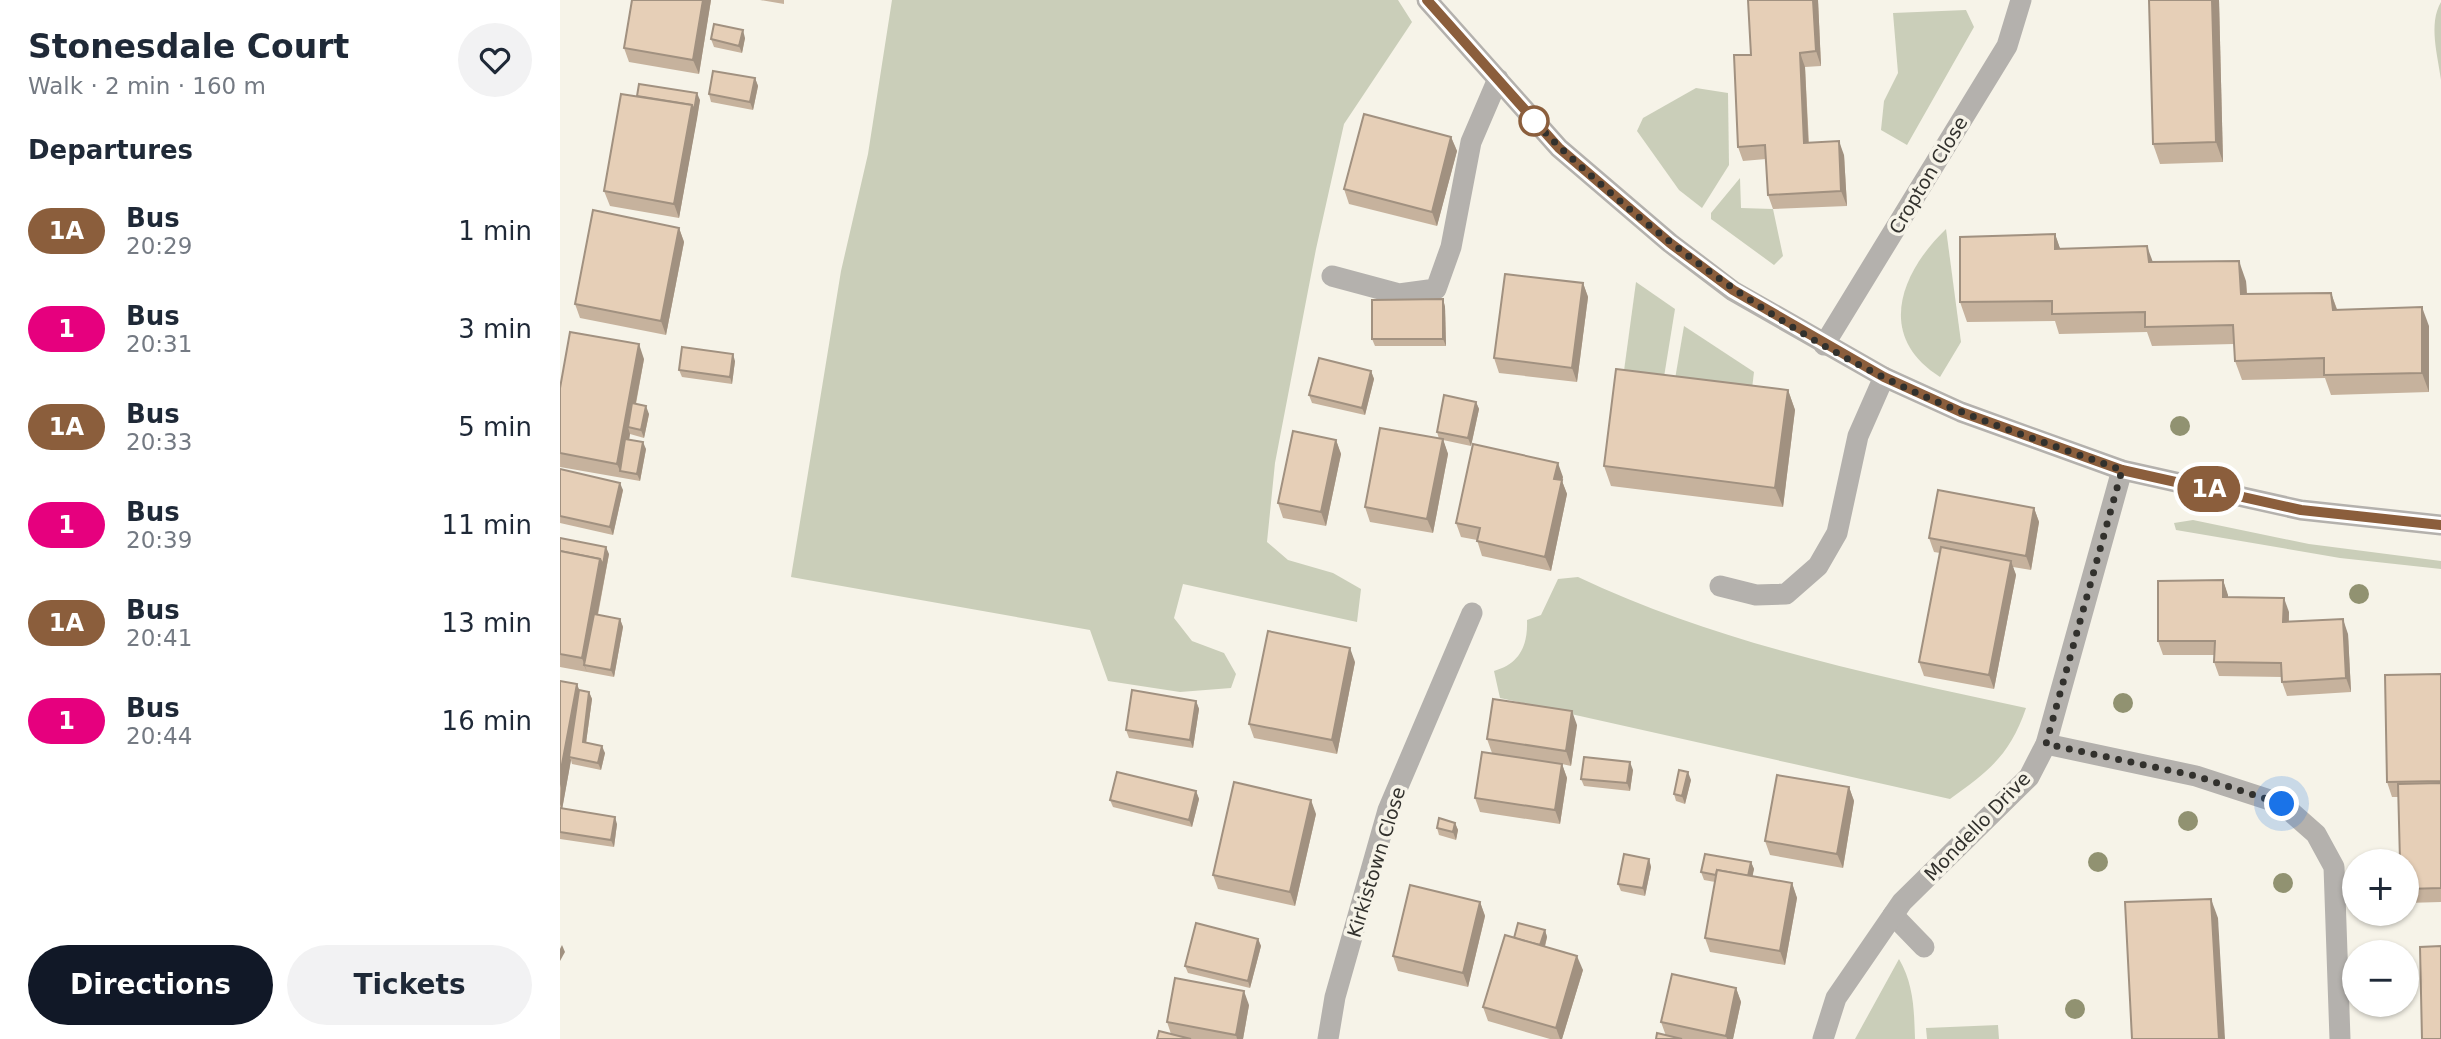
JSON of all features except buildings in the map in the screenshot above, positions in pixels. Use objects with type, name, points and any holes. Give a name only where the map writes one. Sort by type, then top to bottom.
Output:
[{"type":"street","points":[[1427,0],[1559,148],[1670,243],[1733,290],[1824,345],[1884,377],[1961,412],[2122,470],[2301,510],[2441,525]]},
{"type":"street","name":"Cropton Close","points":[[1824,345],[2007,46],[2021,0]]},
{"type":"street","points":[[1332,276],[1399,294],[1436,289],[1451,247],[1471,142],[1498,79]]},
{"type":"street","points":[[1720,586],[1756,595],[1786,594],[1818,566],[1837,533],[1858,436],[1884,377]]},
{"type":"street","name":"Mondello Drive","points":[[1823,1039],[1836,998],[1902,902],[2029,777],[2046,744],[2122,470]]},
{"type":"street","name":"Kirkistown Close","points":[[1328,1039],[1335,996],[1388,810],[1472,613]]},
{"type":"street","points":[[2046,744],[2196,776],[2282,804],[2316,834],[2334,867],[2340,1039]]},
{"type":"street","points":[[1893,915],[1924,947]]},
{"type":"green space","points":[[892,0],[1398,0],[1412,22],[1344,124],[1316,249],[1275,463],[1267,542],[1288,560],[1333,573],[1361,589],[1357,622],[1183,584],[1174,618],[1192,641],[1224,653],[1236,674],[1231,688],[1180,692],[1108,681],[1090,630],[791,577],[841,271],[868,154]]},
{"type":"green space","points":[[2441,2],[2441,80],[2434,30]]},
{"type":"green space","points":[[1966,10],[1974,27],[1907,145],[1881,130],[1884,101],[1898,73],[1893,13]]},
{"type":"green space","points":[[1696,88],[1728,93],[1729,165],[1702,208],[1679,190],[1637,131],[1643,118]]},
{"type":"green space","points":[[1740,178],[1741,208],[1773,209],[1783,256],[1774,265],[1711,219],[1711,213]]},
{"type":"green space","points":[[1946,229],[1961,342],[1940,377],[1920,361],[1907,343],[1901,323],[1907,284],[1917,264]]},
{"type":"green space","points":[[1636,282],[1675,309],[1663,383],[1623,378]]},
{"type":"green space","points":[[1684,326],[1754,372],[1751,397],[1674,385]]},
{"type":"green space","points":[[2193,520],[2309,544],[2441,561],[2441,569],[2340,558],[2176,530],[2174,523]]},
{"type":"green space","points":[[1578,577],[1632,601],[1742,639],[1854,670],[2026,708],[2013,738],[1997,761],[1950,799],[1500,698],[1494,671],[1510,664],[1521,652],[1526,638],[1527,620],[1541,615],[1558,579]]},
{"type":"green space","points":[[1899,959],[1910,988],[1915,1039],[1855,1039]]},
{"type":"green space","points":[[1998,1025],[1999,1039],[1927,1039],[1926,1028]]},
{"type":"bus line","name":"1A","points":[[1427,0],[1559,148],[1670,243],[1733,290],[1824,345],[1884,377],[1961,412],[2122,470],[2301,510],[2441,525]]},
{"type":"route","points":[[1534,121],[1531,118],[1559,148],[1670,243],[1733,290],[1824,345],[1884,377],[1961,412],[2122,470],[2046,744],[2196,776],[2282,804]]}]
